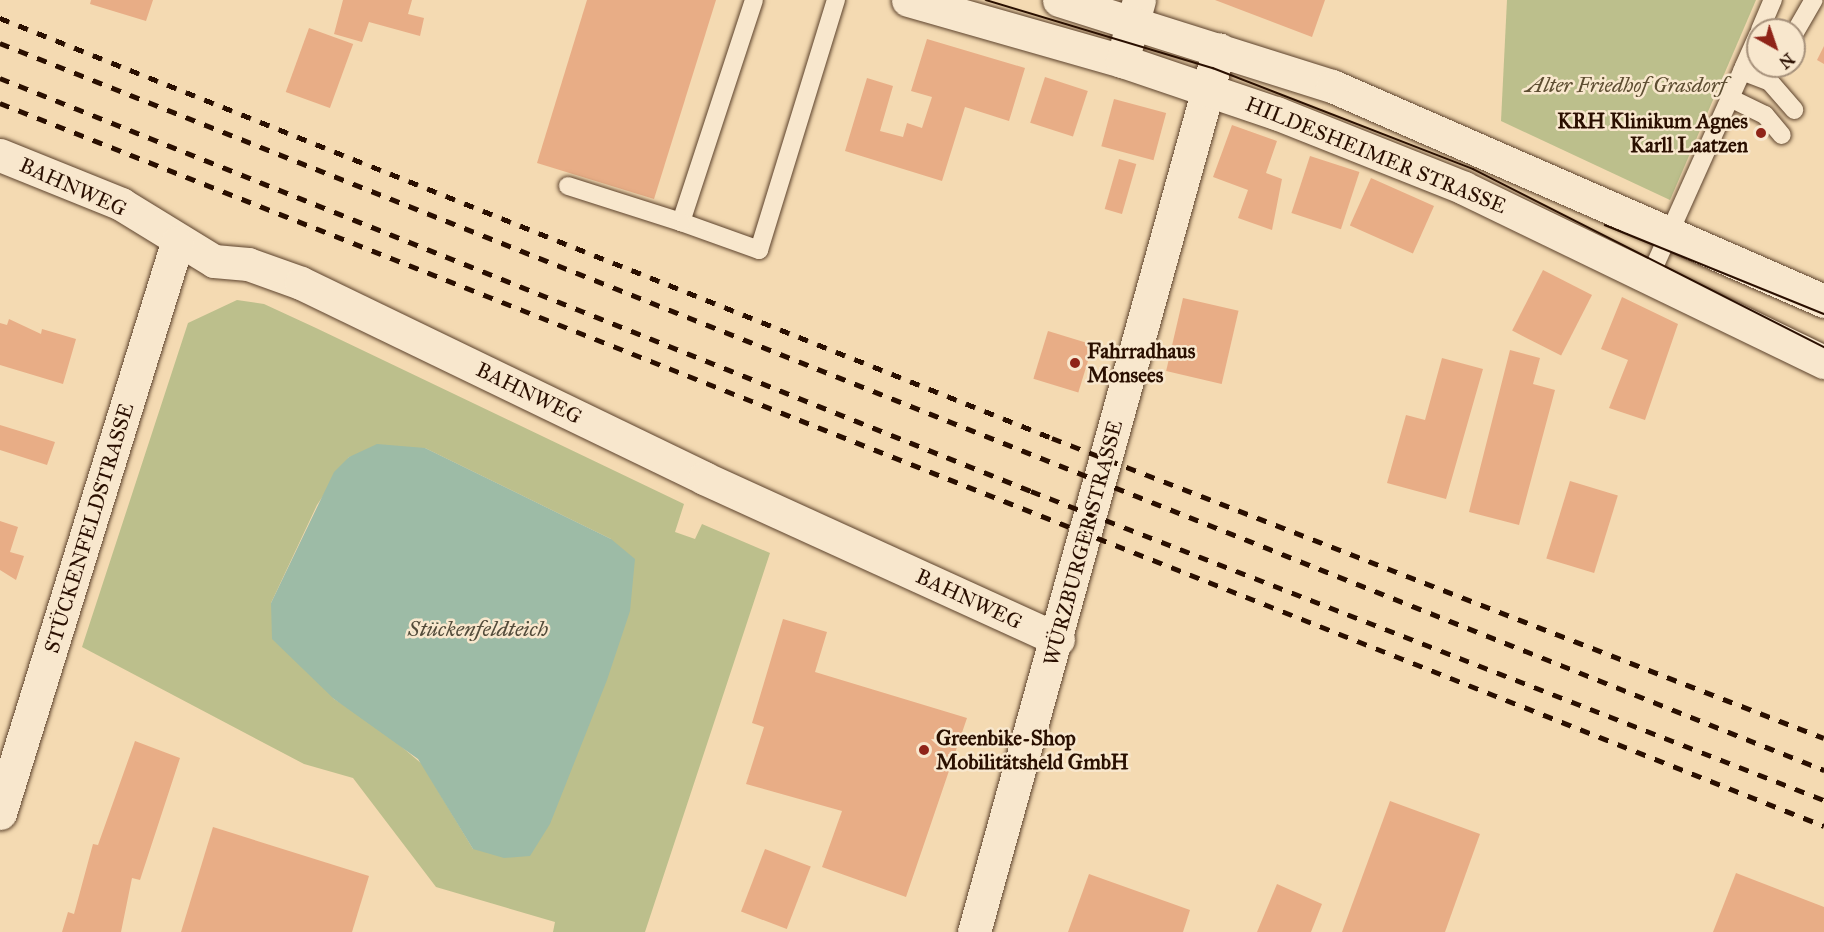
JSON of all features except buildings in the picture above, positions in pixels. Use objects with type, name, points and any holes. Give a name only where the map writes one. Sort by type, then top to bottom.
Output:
[{"type":"street","name":"HILDESHEIMER STRASSE","points":[[908,0],[1122,61],[1206,88],[1464,188],[1824,362]]},
{"type":"street","name":"HILDESHEIMER STRASSE","points":[[1059,0],[1136,12],[1219,49],[1332,86],[1824,301]]},
{"type":"street","points":[[1122,61],[1136,12]]},
{"type":"street","name":"WÜRZBURGER STRASSE","points":[[974,932],[1058,639],[1091,495],[1219,49]]},
{"type":"street","name":"BAHNWEG","points":[[0,155],[121,204],[177,243],[214,261],[248,264],[301,283],[704,478],[1058,639]]},
{"type":"street","name":"STÜCKENFELDSTRASSE","points":[[0,813],[177,243]]},
{"type":"lane","points":[[681,222],[754,0]]},
{"type":"lane","points":[[568,186],[759,249],[836,0]]},
{"type":"lane","points":[[1765,18],[1773,0]]},
{"type":"lane","points":[[1803,18],[1814,0]]},
{"type":"lane","points":[[1650,276],[1671,234],[1730,98],[1746,70]]},
{"type":"lane","points":[[1764,78],[1794,110]]},
{"type":"lane","points":[[1730,98],[1765,115],[1782,135]]},
{"type":"green space","name":"Alter Friedhof Grasdorf","points":[[1507,0],[1756,0],[1748,18],[1746,18],[1746,23],[1670,200],[1501,121]]},
{"type":"green space","points":[[237,300],[264,304],[684,504],[675,532],[695,539],[702,524],[770,553],[645,932],[553,932],[555,922],[436,887],[353,778],[304,764],[82,647],[188,323]],"holes":[[[425,448],[611,539],[473,849],[422,764],[377,726],[334,699],[271,603],[317,505],[349,457]]]},
{"type":"water","name":"Stückenfeldteich","points":[[377,444],[425,448],[611,539],[635,559],[630,611],[607,680],[550,824],[530,856],[504,858],[473,849],[418,759],[334,699],[272,639],[271,603],[334,472],[349,457]]},
{"type":"tram line","points":[[986,0],[1213,68],[1473,169],[1824,347]]},
{"type":"tram line","points":[[1605,225],[1824,314]]},
{"type":"railway","points":[[0,18],[1052,438],[1824,738]]},
{"type":"railway","points":[[0,43],[1824,770]]},
{"type":"railway","points":[[0,78],[1031,491],[1824,800]]},
{"type":"railway","points":[[0,103],[1824,826]]},
{"type":"place","name":"KRH Klinikum Agnes Karll Laatzen","points":[[1761,133]]},
{"type":"place","name":"Fahrradhaus Monsees","points":[[1075,363]]},
{"type":"place","name":"Greenbike-Shop Mobilitätsheld GmbH","points":[[924,750]]}]
